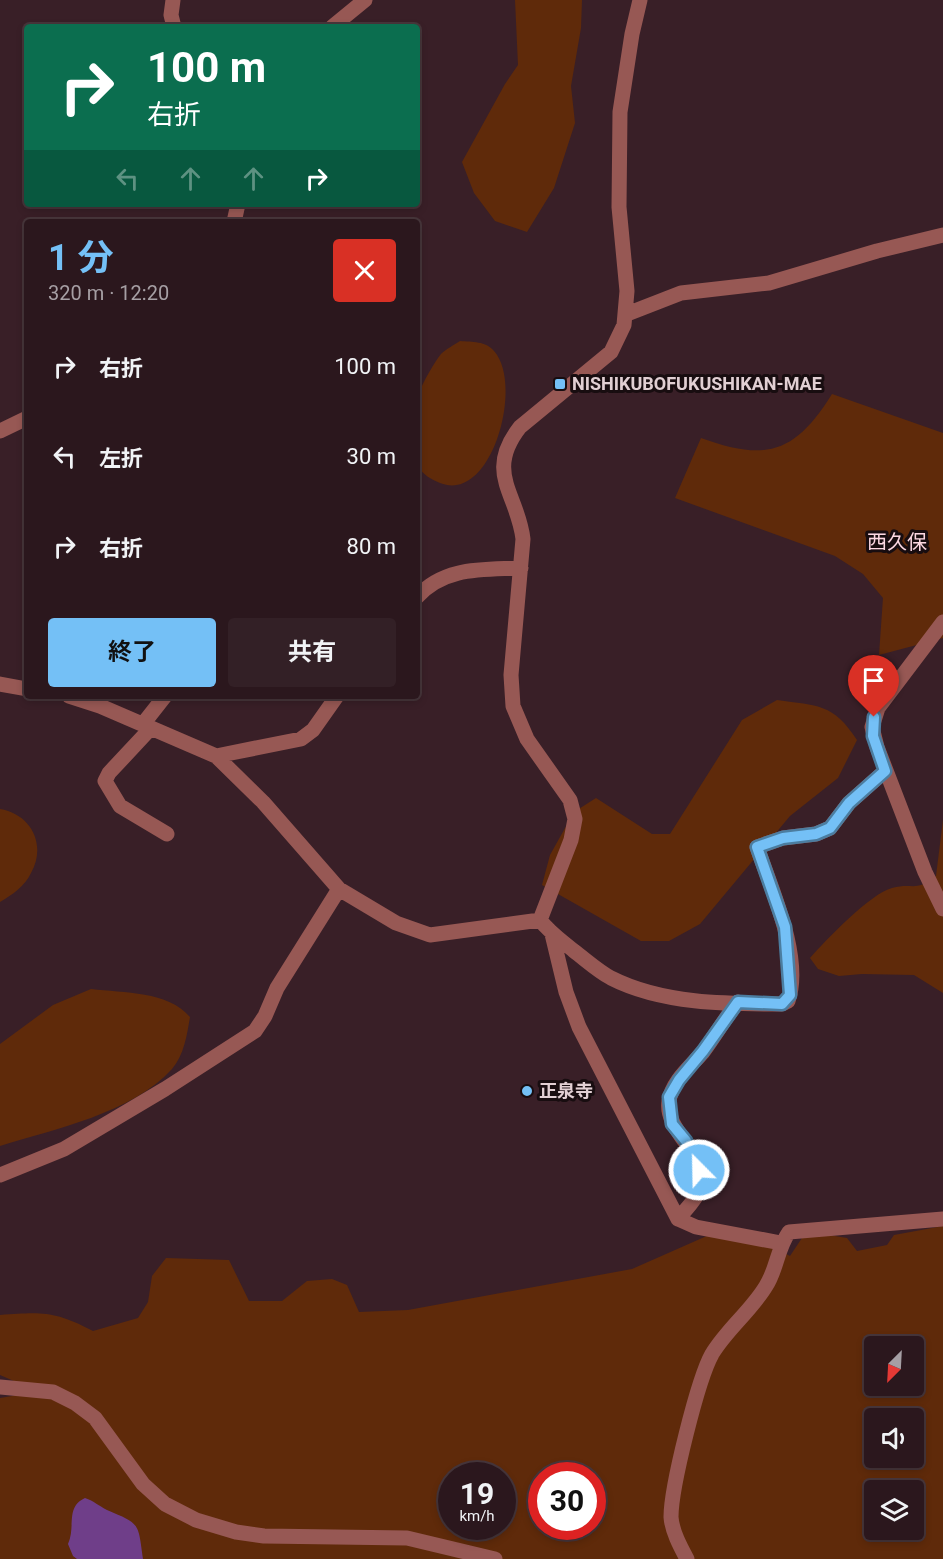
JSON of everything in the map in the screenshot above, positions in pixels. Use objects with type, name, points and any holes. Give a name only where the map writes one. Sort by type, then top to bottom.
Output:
[{"type":"street","points":[[173,0],[171,15],[173,24]]},
{"type":"street","points":[[337,24],[365,0]]},
{"type":"street","points":[[540,920],[572,840],[575,819],[570,800],[527,739],[513,706],[511,675],[521,568],[522,530],[504,482],[507,448],[511,438],[525,422],[611,352],[621,335],[627,314],[627,291],[619,207],[620,112],[632,34],[640,0]]},
{"type":"street","points":[[627,314],[681,293],[769,283],[877,251],[943,235]]},
{"type":"street","points":[[0,431],[24,419]]},
{"type":"street","points":[[420,594],[431,584],[454,573],[521,568]]},
{"type":"street","points":[[943,622],[882,701],[874,717],[873,736],[924,872],[943,909]]},
{"type":"street","points":[[0,684],[24,688]]},
{"type":"street","points":[[77,699],[216,756],[263,802],[339,889],[396,923],[430,935],[540,920]]},
{"type":"street","points":[[163,699],[147,726],[105,781],[120,806],[167,834]]},
{"type":"street","points":[[216,756],[301,739],[313,730],[335,699]]},
{"type":"street","points":[[540,920],[552,934],[601,972],[636,988],[686,999],[782,1004],[790,995],[785,927],[757,847],[783,838],[816,834],[830,828],[849,803],[885,771]]},
{"type":"street","points":[[0,1175],[64,1149],[165,1089],[255,1031],[265,1016],[277,988],[339,889]]},
{"type":"street","points":[[552,934],[566,992],[579,1028],[678,1219],[696,1227],[781,1244]]},
{"type":"street","points":[[678,1219],[699,1192],[701,1180],[696,1161],[686,1141],[672,1124],[669,1097],[679,1080],[738,1002]]},
{"type":"street","points":[[687,1559],[677,1541],[671,1518],[675,1490],[704,1372],[721,1340],[767,1285],[781,1244],[789,1232],[943,1219]]},
{"type":"street","points":[[0,1387],[53,1392],[75,1403],[103,1427],[143,1484],[165,1504],[196,1520],[236,1532],[264,1536],[407,1538],[495,1559]]},
{"type":"shaded area","points":[[515,0],[582,0],[581,28],[571,86],[575,123],[554,188],[527,232],[495,221],[474,193],[462,162],[518,65]]},
{"type":"shaded area","points":[[460,341],[483,344],[491,348],[502,367],[506,388],[504,413],[498,437],[488,459],[475,476],[458,485],[440,483],[420,469],[420,390],[434,363]]},
{"type":"shaded area","points":[[832,394],[943,433],[943,638],[879,655],[883,598],[863,574],[835,556],[675,498],[701,438],[744,450],[777,447],[792,440],[805,429]]},
{"type":"shaded area","points":[[777,700],[823,708],[840,719],[857,740],[838,778],[790,816],[700,924],[669,941],[641,941],[542,885],[550,855],[574,812],[596,798],[652,834],[670,834],[742,720]]},
{"type":"shaded area","points":[[0,809],[11,812],[28,824],[33,832],[37,852],[36,862],[25,882],[0,902]]},
{"type":"shaded area","points":[[943,820],[943,993],[914,975],[839,976],[818,969],[810,958],[849,918],[872,899],[892,888],[918,886],[936,876]]},
{"type":"shaded area","points":[[91,989],[145,995],[170,1002],[181,1008],[190,1017],[179,1058],[172,1069],[155,1084],[115,1108],[68,1126],[0,1146],[0,1044],[53,1005]]},
{"type":"shaded area","points":[[943,1226],[943,1559],[0,1559],[0,1398],[24,1394],[23,1385],[0,1375],[0,1315],[48,1314],[93,1331],[138,1318],[148,1302],[152,1276],[166,1258],[229,1260],[249,1301],[282,1301],[307,1281],[332,1279],[347,1285],[359,1312],[408,1310],[632,1269],[709,1235],[773,1247],[790,1256],[802,1238],[823,1234],[847,1238],[857,1251],[887,1245],[894,1235]]},
{"type":"shaded area","points":[[85,1498],[126,1518],[136,1526],[143,1559],[77,1559],[73,1556],[68,1544],[73,1512],[79,1502]]},
{"type":"place","name":"NISHIKUBOFUKUSHIKAN-MAE","points":[[560,384]]},
{"type":"place","name":"正泉寺","points":[[527,1091]]},
{"type":"district","name":"西久保","points":[[897,542]]},
{"type":"route","points":[[699,1170],[686,1141],[672,1124],[668,1106],[673,1088],[738,1002],[782,1004],[788,1000],[790,995],[788,941],[785,927],[757,847],[764,843],[800,834],[816,834],[830,828],[849,803],[885,771],[873,736],[874,717]]}]
